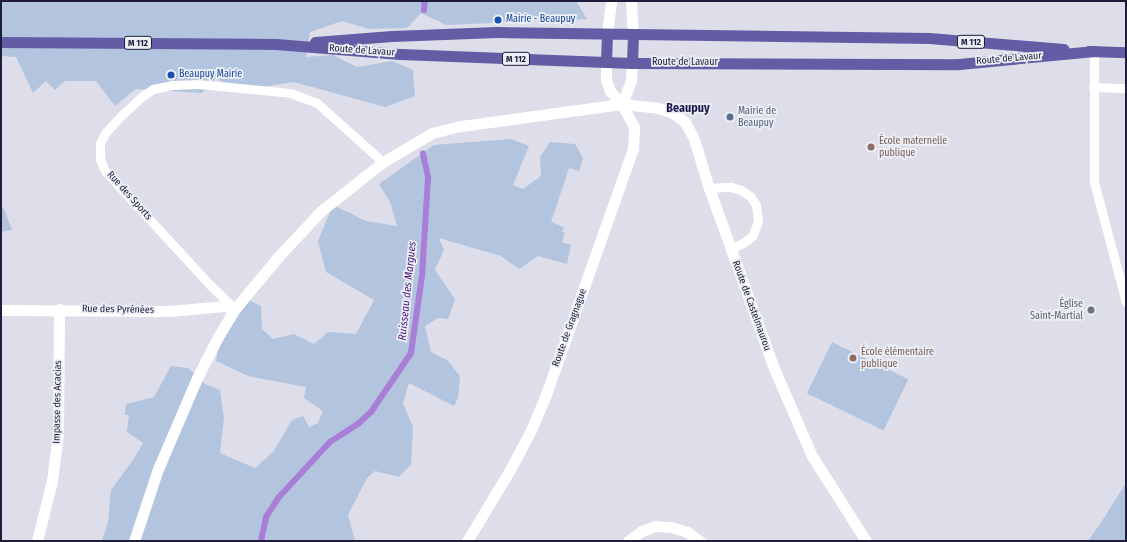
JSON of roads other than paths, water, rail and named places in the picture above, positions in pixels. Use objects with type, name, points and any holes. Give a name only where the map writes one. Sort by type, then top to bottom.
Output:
[{"type":"main road","name":"Route de Lavaur","points":[[276,44],[392,36],[490,32],[929,38],[1094,51],[1126,52]]},
{"type":"main road","points":[[606,62],[607,34]]},
{"type":"main road","points":[[632,63],[633,35]]},
{"type":"main road","name":"Route de Lavaur","points":[[1,42],[276,44],[407,54],[632,63],[959,64],[1094,51]]},
{"type":"street","points":[[607,34],[611,1]]},
{"type":"street","points":[[630,1],[633,35]]},
{"type":"street","name":"Route de Gragnague","points":[[467,541],[511,468],[539,412],[633,149],[634,127],[622,104],[610,91],[606,80],[606,62]]},
{"type":"street","points":[[622,104],[631,80],[632,63]]},
{"type":"street","name":"Route de Castelmaurou","points":[[134,541],[158,469],[197,378],[235,309],[277,258],[322,211],[383,162],[432,133],[461,126],[622,104],[658,108],[673,113],[685,122],[694,139],[708,188],[773,366],[812,456],[866,541]]},
{"type":"street","name":"Rue des Pyrénées","points":[[1,310],[59,309],[170,311],[224,306],[235,309]]},
{"type":"street","name":"Impasse des Acacias","points":[[37,541],[52,481],[58,433],[59,309]]},
{"type":"street","points":[[628,541],[642,531],[656,526],[671,527],[687,532],[700,541]]},
{"type":"lane","points":[[1094,51],[1094,182],[1126,302]]},
{"type":"lane","name":"Rue des Sports","points":[[235,309],[210,285],[105,171],[100,158],[100,143],[105,133],[141,97],[153,89],[172,85],[199,84],[290,93],[317,103],[383,162]]},
{"type":"lane","points":[[1093,88],[1126,88]]},
{"type":"lane","points":[[708,188],[731,187],[741,190],[750,196],[756,205],[758,221],[753,235],[746,241],[730,250]]},
{"type":"waterway","name":"Ruisseau des Margues","points":[[424,10],[425,1]]},
{"type":"waterway","name":"Ruisseau des Margues","points":[[261,541],[266,517],[279,497],[330,442],[358,424],[371,412],[411,353],[422,276],[428,177],[423,154]]},
{"type":"place","name":"Mairie - Beaupuy","points":[[498,20]]},
{"type":"place","name":"Beaupuy Mairie","points":[[171,75]]},
{"type":"place","name":"Mairie de Beaupuy","points":[[730,117]]},
{"type":"place","name":"École maternelle publique","points":[[871,147]]},
{"type":"place","name":"Église Saint-Martial","points":[[1091,310]]},
{"type":"place","name":"École élémentaire publique","points":[[853,358]]},
{"type":"district","name":"Beaupuy","points":[[688,109]]}]
